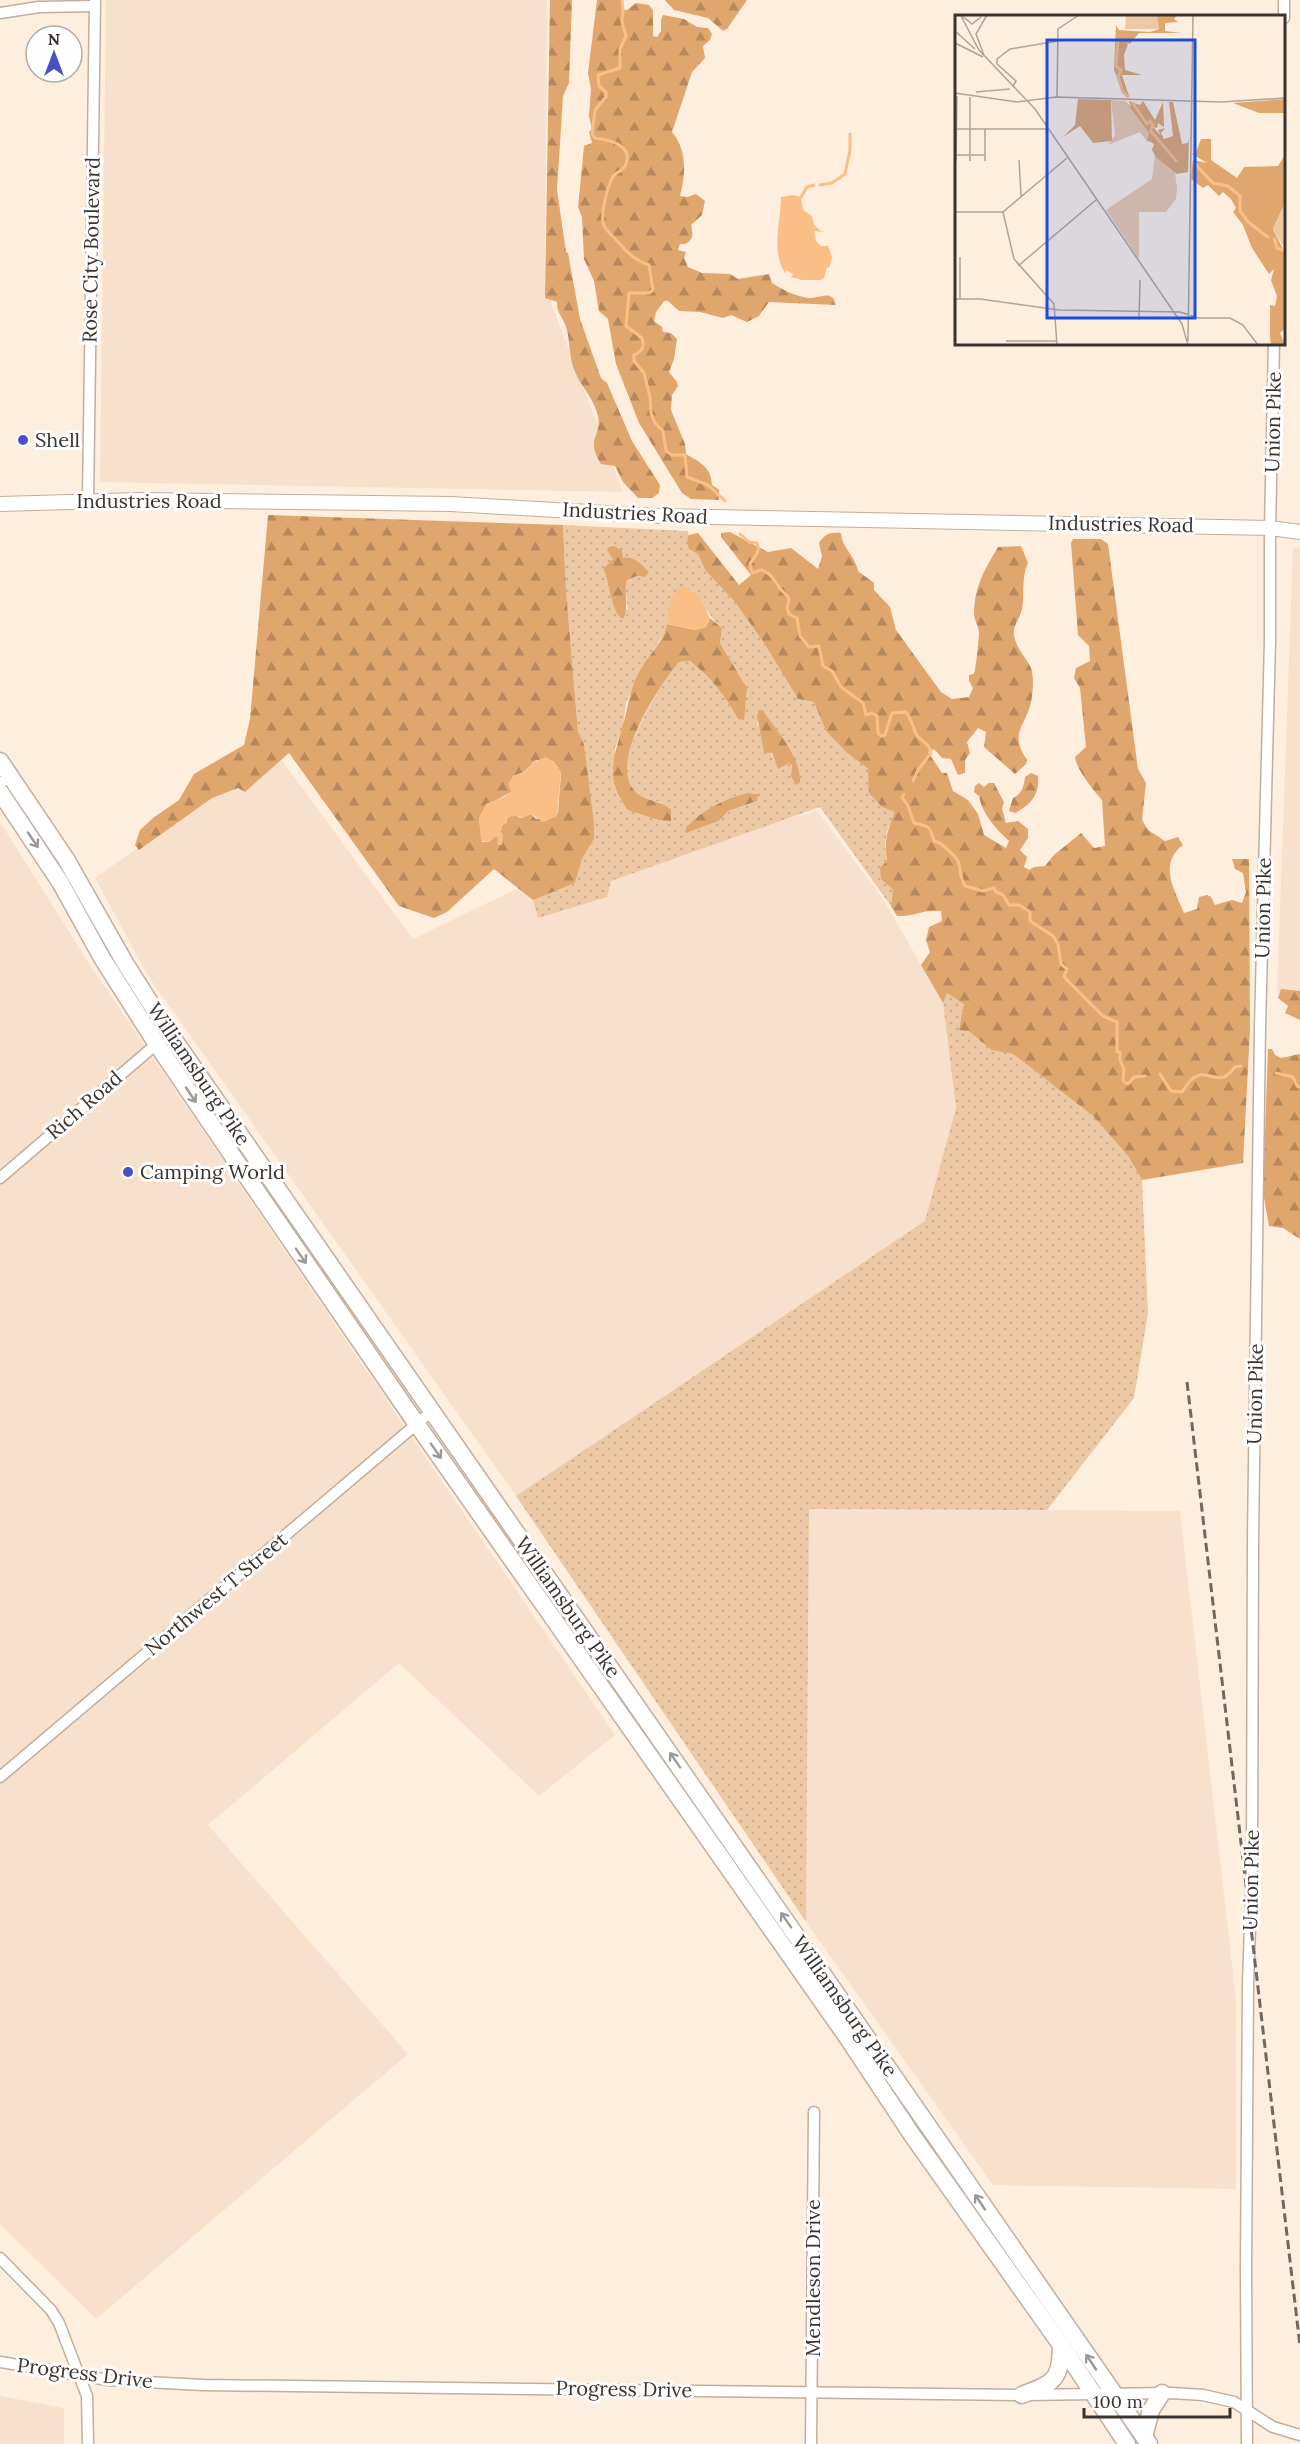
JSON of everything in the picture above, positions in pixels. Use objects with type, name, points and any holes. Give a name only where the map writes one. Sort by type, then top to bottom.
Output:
[{"type":"main road","name":"Williamsburg Pike","points":[[0,761],[5,780],[66,859],[125,963],[163,1039],[416,1423],[1061,2345],[1127,2444]]},
{"type":"main road","name":"Williamsburg Pike","points":[[0,792],[60,882],[102,958],[432,1411],[1146,2441]]},
{"type":"main road","points":[[1022,2395],[1048,2385],[1057,2377],[1061,2362],[1061,2345]]},
{"type":"main road","points":[[1146,2441],[1151,2410],[1162,2393]]},
{"type":"street","points":[[0,13],[39,6],[94,3]]},
{"type":"street","name":"Rose City Boulevard","points":[[88,501],[94,3]]},
{"type":"street","name":"Union Pike","points":[[1247,2444],[1248,1996],[1252,1869],[1260,1038],[1270,641],[1274,345]]},
{"type":"street","name":"Industries Road","points":[[0,504],[88,501],[461,504],[669,516],[1270,528],[1300,532]]},
{"type":"street","name":"Industries Road","points":[[1270,528],[1300,524]]},
{"type":"street","name":"Rich Road","points":[[0,1178],[163,1039]]},
{"type":"street","name":"Northwest T Street","points":[[0,1777],[432,1411]]},
{"type":"street","name":"Mendleson Drive","points":[[811,2444],[814,2112]]},
{"type":"street","points":[[0,2258],[51,2310],[59,2323],[87,2396],[88,2444]]},
{"type":"street","name":"Progress Drive","points":[[0,2362],[77,2373],[108,2380],[202,2385],[1022,2395],[1162,2393],[1219,2397],[1234,2402],[1273,2427],[1300,2435]]},
{"type":"shaded area","points":[[106,0],[547,0],[545,287],[623,492],[100,482]]},
{"type":"shaded area","points":[[793,195],[801,197],[803,210],[812,216],[814,225],[822,232],[814,231],[816,241],[821,246],[828,246],[832,257],[829,268],[827,267],[824,278],[821,280],[802,280],[791,277],[793,274],[786,270],[786,274],[778,256],[781,197]]},
{"type":"shaded area","points":[[563,525],[687,531],[689,535],[687,540],[698,554],[705,570],[735,602],[764,643],[798,699],[814,702],[826,731],[846,752],[868,769],[882,807],[896,812],[887,831],[885,845],[887,861],[881,879],[893,890],[891,906],[820,807],[611,881],[607,897],[538,918],[533,900],[575,883],[582,859],[594,839],[584,744],[578,732]],"holes":[[[609,553],[623,558],[645,577],[637,576],[627,579],[625,586],[628,610],[613,603],[611,589],[603,569],[614,559]],[[692,590],[722,628],[720,643],[747,688],[745,708],[738,719],[723,695],[705,674],[690,661],[679,662],[662,685],[643,718],[629,752],[627,767],[628,779],[634,790],[648,799],[664,803],[621,801],[615,748],[623,727],[626,703],[642,667],[666,631],[670,605]],[[763,710],[781,736],[800,782],[791,776],[792,765],[789,763],[778,768],[757,723]],[[747,793],[757,801],[728,811],[719,821],[686,833],[686,827],[699,815],[738,795]]]},
{"type":"shaded area","points":[[1293,548],[1300,548],[1300,1005],[1277,993]]},
{"type":"shaded area","points":[[682,587],[692,590],[702,603],[710,618],[706,627],[695,630],[667,624],[674,593]]},
{"type":"shaded area","points":[[275,751],[413,939],[514,890],[817,811],[883,899],[943,1003],[956,1108],[926,1221],[516,1496],[148,976],[95,878]]},
{"type":"shaded area","points":[[546,757],[556,764],[561,772],[557,816],[543,822],[531,814],[523,818],[515,815],[508,817],[507,823],[502,826],[502,845],[497,845],[498,837],[496,836],[489,842],[481,841],[479,818],[486,804],[511,792],[508,784],[513,776],[525,772],[533,762]]},
{"type":"shaded area","points":[[0,822],[94,971],[615,1735],[539,1796],[399,1663],[208,1825],[408,2054],[96,2319],[0,2224]]},
{"type":"shaded area","points":[[947,992],[965,1004],[959,1030],[969,1030],[992,1049],[1013,1054],[1093,1116],[1128,1156],[1142,1180],[1148,1313],[1134,1398],[1047,1510],[809,1509],[806,1922],[516,1496],[925,1221],[956,1108],[943,1003]]},
{"type":"shaded area","points":[[809,1509],[1180,1511],[1236,1999],[1236,2189],[993,2185],[806,1922]]},
{"type":"shaded area","points":[[0,2396],[64,2408],[64,2444],[0,2444]]},
{"type":"green space","points":[[550,0],[572,0],[569,83],[563,96],[557,190],[566,252],[580,319],[601,378],[607,383],[632,441],[660,485],[659,493],[652,498],[638,498],[623,482],[615,466],[601,464],[596,455],[594,443],[599,423],[598,416],[573,368],[567,330],[558,311],[557,302],[545,298]]},
{"type":"green space","points":[[597,0],[622,0],[623,10],[627,10],[636,3],[649,5],[653,10],[653,36],[657,37],[661,31],[663,15],[684,19],[697,27],[708,28],[712,34],[710,40],[703,46],[705,58],[692,72],[672,132],[680,146],[684,162],[680,196],[687,197],[696,194],[705,201],[702,215],[691,225],[691,238],[685,244],[680,244],[678,250],[686,252],[684,258],[688,267],[702,273],[730,274],[738,279],[769,274],[772,283],[789,292],[808,298],[825,295],[831,297],[836,305],[769,302],[759,316],[747,322],[731,315],[723,318],[700,312],[679,311],[668,301],[664,301],[656,312],[654,321],[662,327],[663,332],[671,333],[677,339],[669,372],[678,386],[672,395],[671,410],[685,444],[686,454],[701,463],[710,474],[712,485],[719,490],[719,500],[691,499],[682,493],[639,423],[616,364],[608,319],[599,311],[594,281],[584,259],[582,217],[578,207],[584,146],[592,143],[589,132],[592,129],[589,116],[591,89],[588,73]]},
{"type":"green space","points":[[665,0],[747,0],[727,29],[723,31],[708,18],[674,10]]},
{"type":"green space","points":[[268,515],[563,525],[578,732],[584,744],[594,824],[594,839],[582,859],[575,883],[533,900],[494,869],[447,912],[434,918],[399,906],[289,753],[245,792],[238,788],[212,798],[139,850],[135,845],[140,830],[179,800],[194,774],[244,745],[250,719]],"holes":[[[536,760],[553,761],[561,774],[558,812],[555,817],[536,819],[531,814],[520,818],[515,815],[508,817],[502,826],[498,842],[496,836],[489,842],[482,842],[479,818],[491,803],[511,792],[513,776],[524,772]]]},
{"type":"green space","points":[[730,532],[768,552],[791,548],[818,569],[822,556],[819,543],[828,534],[841,533],[858,571],[874,583],[874,590],[890,607],[896,630],[941,692],[952,699],[969,697],[973,688],[969,675],[974,674],[976,660],[979,632],[974,613],[981,578],[998,547],[1021,546],[1028,563],[1024,576],[1021,613],[1014,632],[1017,645],[1031,668],[1033,678],[1030,706],[1019,735],[1021,750],[1027,760],[1026,764],[1015,774],[984,747],[986,732],[978,728],[967,742],[970,753],[965,760],[965,773],[958,775],[951,759],[942,758],[934,749],[928,752],[942,773],[947,773],[953,791],[968,800],[978,814],[984,835],[1006,848],[1009,841],[990,821],[979,796],[974,792],[975,786],[979,783],[984,787],[989,783],[994,783],[1004,802],[1002,809],[1006,823],[1018,821],[1028,829],[1028,838],[1020,850],[1027,857],[1024,867],[1029,870],[1045,866],[1054,855],[1081,833],[1094,848],[1105,846],[1102,800],[1082,774],[1075,757],[1086,747],[1080,688],[1074,678],[1076,668],[1090,661],[1089,646],[1078,635],[1071,543],[1073,539],[1101,539],[1108,544],[1138,769],[1146,783],[1142,820],[1148,830],[1165,841],[1178,837],[1183,845],[1175,852],[1171,860],[1170,877],[1184,913],[1197,909],[1199,897],[1207,895],[1211,897],[1215,905],[1232,900],[1242,903],[1246,892],[1243,873],[1235,869],[1232,859],[1249,859],[1250,1030],[1243,1163],[1142,1180],[1128,1156],[1093,1116],[1013,1054],[992,1050],[969,1031],[959,1030],[964,1004],[947,993],[943,1003],[921,965],[930,952],[926,940],[929,927],[942,921],[941,911],[897,916],[891,906],[893,890],[881,879],[880,868],[887,861],[887,836],[895,812],[882,807],[869,793],[868,769],[846,752],[826,731],[814,702],[798,699],[764,643],[735,602],[705,570],[698,554],[689,549],[687,539],[689,535],[698,533],[739,585],[751,575],[721,537],[721,533]]},
{"type":"green space","points":[[614,546],[622,551],[623,558],[634,559],[649,572],[645,577],[637,576],[627,580],[626,609],[623,619],[613,604],[603,569],[613,559],[607,550]]},
{"type":"green space","points":[[710,618],[722,628],[720,643],[747,688],[744,720],[738,719],[717,687],[698,667],[690,661],[679,662],[660,688],[639,725],[627,762],[628,778],[635,791],[671,810],[671,821],[659,820],[628,810],[616,789],[613,770],[634,682],[663,636],[667,624],[695,630],[706,627]]},
{"type":"green space","points":[[763,710],[787,744],[796,763],[800,782],[796,785],[791,776],[792,765],[789,763],[778,769],[772,753],[764,752],[757,716],[759,711]]},
{"type":"green space","points":[[1031,773],[1038,776],[1036,794],[1026,806],[1015,813],[1009,811],[1013,798],[1022,789],[1025,777]]},
{"type":"green space","points":[[747,793],[758,794],[757,801],[728,811],[719,821],[686,833],[686,827],[706,810],[730,798]]},
{"type":"green space","points":[[1281,989],[1300,991],[1300,1020],[1285,1013],[1288,1006],[1278,998]]},
{"type":"green space","points":[[1268,1049],[1272,1049],[1275,1055],[1281,1058],[1300,1054],[1300,1239],[1283,1228],[1269,1226],[1263,1192]]},
{"type":"waterway","points":[[622,0],[622,22],[626,36],[620,49],[620,68],[598,75],[599,86],[606,92],[606,97],[595,110],[592,134],[595,138],[607,140],[624,148],[627,159],[624,168],[613,176],[610,183],[606,194],[603,223],[608,232],[630,254],[649,265],[653,290],[649,293],[629,293],[626,326],[643,341],[643,347],[634,355],[634,361],[644,373],[651,413],[655,423],[663,431],[666,451],[672,455],[685,455],[687,477],[708,485],[725,501]]},
{"type":"waterway","points":[[820,185],[832,183],[845,174],[850,150],[850,134]]},
{"type":"waterway","points":[[801,197],[807,187],[814,185]]},
{"type":"waterway","points":[[740,534],[749,542],[757,543],[758,546],[750,564],[752,573],[761,570],[767,573],[787,595],[789,599],[787,608],[789,614],[797,618],[800,636],[809,647],[819,646],[823,666],[832,671],[841,687],[863,703],[866,715],[872,713],[877,716],[878,733],[881,736],[885,735],[892,713],[906,712],[916,734],[929,747],[931,753],[913,781]]},
{"type":"waterway","points":[[904,794],[902,797],[914,823],[929,828],[934,841],[943,845],[955,856],[965,886],[983,891],[994,888],[996,892],[1003,895],[1009,905],[1019,905],[1030,912],[1030,921],[1053,936],[1058,944],[1061,964],[1067,969],[1064,976],[1103,1016],[1117,1022],[1117,1052],[1120,1052],[1120,1060],[1124,1069],[1123,1081],[1128,1084],[1134,1077],[1145,1076]]},
{"type":"waterway","points":[[1160,1074],[1171,1091],[1182,1092],[1197,1076],[1221,1078],[1235,1067],[1241,1066]]},
{"type":"waterway","points":[[1276,1073],[1293,1077],[1297,1086],[1300,1087]]},
{"type":"railway","points":[[1187,1382],[1300,2346]]},
{"type":"place","name":"Shell","points":[[23,440]]},
{"type":"place","name":"Camping World","points":[[128,1172]]}]
